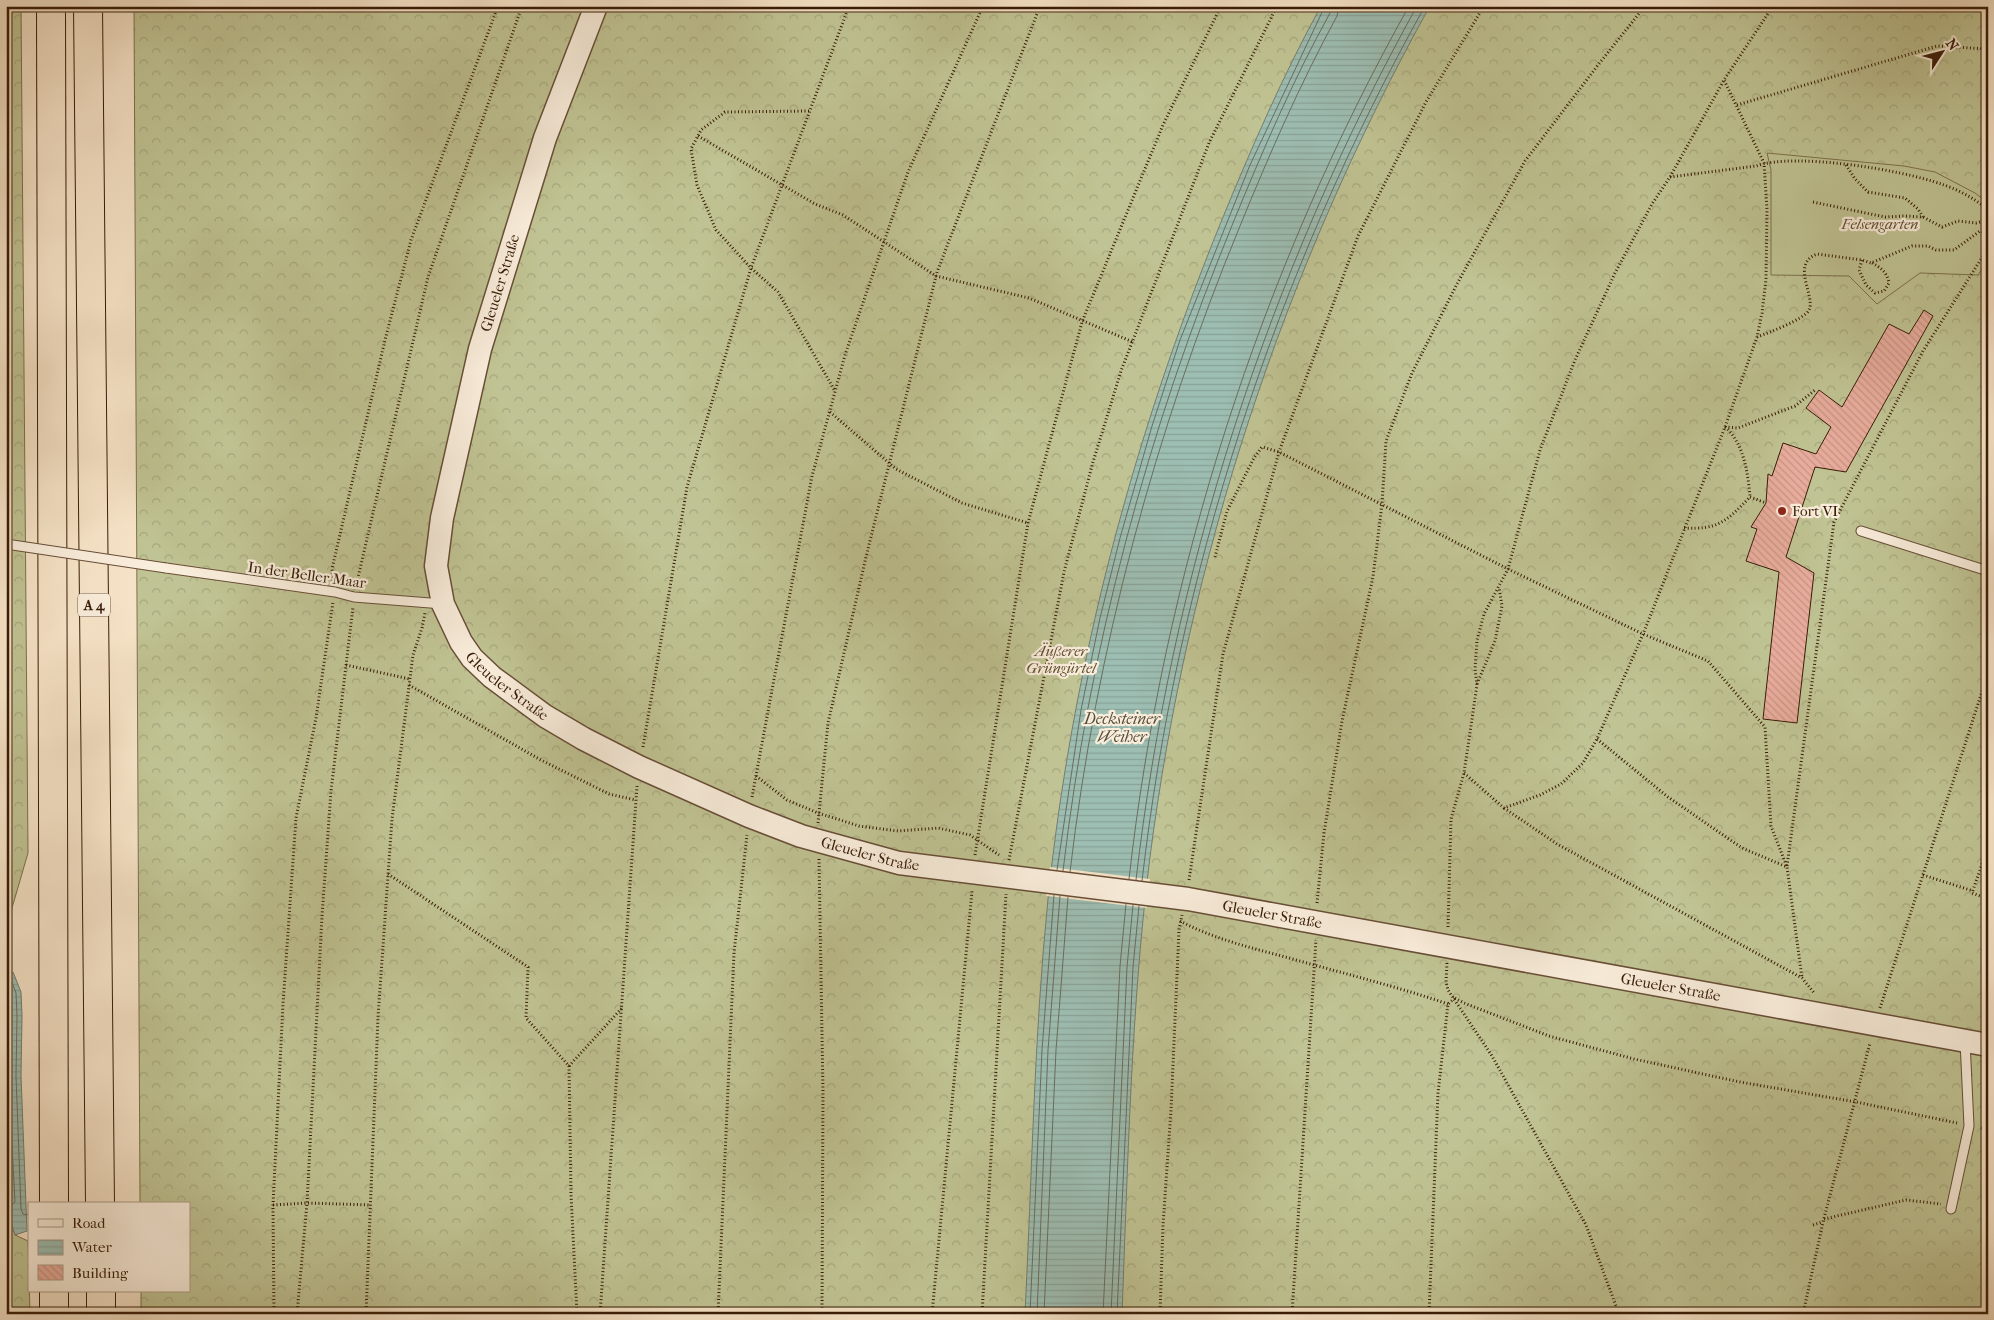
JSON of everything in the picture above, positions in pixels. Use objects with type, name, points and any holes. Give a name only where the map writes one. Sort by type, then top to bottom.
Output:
[{"type":"highway","points":[[51,6],[54,1202]]},
{"type":"highway","name":"A 4","points":[[88,6],[100,1202]]},
{"type":"highway","points":[[54,1292],[54,1314]]},
{"type":"highway","points":[[100,1292],[101,1314]]},
{"type":"street","name":"Gleueler Straße","points":[[596,6],[545,138],[480,349],[441,525],[436,566],[435,604],[472,658],[498,682],[545,716],[584,739],[639,767],[749,816],[817,840],[899,863],[1180,898],[1988,1045]]},
{"type":"lane","points":[[1861,531],[1988,571]]},
{"type":"lane","name":"In der Beller Maar","points":[[6,544],[335,592],[354,597],[435,604]]},
{"type":"lane","points":[[1951,1207],[1969,1126],[1965,1041]]},
{"type":"path","points":[[274,1314],[273,1205],[283,1004],[296,818],[316,718],[335,592],[332,569],[385,340],[411,240],[498,6]]},
{"type":"path","points":[[298,1314],[307,1203],[322,916],[331,791],[354,597],[428,277],[522,6]]},
{"type":"path","points":[[600,1314],[639,767],[687,487],[751,268],[849,6]]},
{"type":"path","points":[[718,1314],[734,953],[749,816],[812,476],[845,355],[908,172],[983,6]]},
{"type":"path","points":[[822,1314],[823,1093],[817,840],[828,723],[936,276],[1040,6]]},
{"type":"path","points":[[932,1314],[973,872],[1028,523],[1082,322],[1163,125],[1221,6]]},
{"type":"path","points":[[756,775],[786,800],[818,814],[859,826],[898,831],[938,828],[970,835],[1009,862],[1064,572],[1093,462],[1121,371],[1209,143],[1277,6]]},
{"type":"path","points":[[1160,1314],[1180,898],[1223,654],[1279,452],[1358,236],[1426,102],[1484,6]]},
{"type":"path","points":[[1317,905],[1324,833],[1342,721],[1373,576],[1382,504],[1386,441],[1412,373],[1457,284],[1525,160],[1645,6]]},
{"type":"path","points":[[1477,684],[1475,669],[1477,640],[1484,614],[1508,569],[1540,450],[1575,360],[1615,273],[1652,204],[1670,177],[1724,80],[1773,6]]},
{"type":"path","points":[[1737,105],[1937,46],[1988,48]]},
{"type":"path","points":[[1504,808],[1540,795],[1561,784],[1583,763],[1597,739],[1643,634],[1725,427],[1757,337],[1766,279],[1764,163],[1724,80]]},
{"type":"path","points":[[809,111],[725,112],[700,130],[691,149],[697,185],[716,230],[751,268],[778,292],[835,392]]},
{"type":"path","points":[[698,136],[815,204],[843,215],[936,276],[1029,298],[1133,342]]},
{"type":"path","points":[[1670,177],[1756,166],[1764,163],[1807,161],[1846,164],[1908,175],[1942,184],[1974,199],[1988,210]]},
{"type":"path","points":[[1846,164],[1855,179],[1868,192],[1905,198],[1918,209],[1923,217]]},
{"type":"path","points":[[1813,202],[1885,217],[1923,217],[1942,227],[1958,221],[1976,223],[1988,220]]},
{"type":"path","points":[[1871,263],[1912,246],[1928,246],[1936,250],[1954,250],[1980,231],[1988,234]]},
{"type":"path","points":[[1787,867],[1834,522],[1923,351],[1988,248]]},
{"type":"path","points":[[1757,337],[1775,331],[1805,315],[1809,310],[1810,304],[1804,267],[1811,256],[1817,254],[1862,260],[1880,267],[1888,275],[1890,283],[1884,291],[1875,293],[1866,285],[1859,270],[1862,260]]},
{"type":"path","points":[[1725,427],[1738,428],[1795,406],[1814,390]]},
{"type":"path","points":[[830,412],[896,469],[962,503],[1028,523]]},
{"type":"path","points":[[1725,427],[1732,433],[1748,472],[1750,497]]},
{"type":"path","points":[[1215,557],[1225,510],[1262,446],[1279,452],[1508,569],[1643,634],[1708,661],[1765,727],[1771,826],[1787,867],[1802,978]]},
{"type":"path","points":[[1750,497],[1766,503]]},
{"type":"path","points":[[1684,528],[1700,529],[1714,527],[1728,518],[1750,497]]},
{"type":"path","points":[[1800,513],[1806,515]]},
{"type":"path","points":[[1499,585],[1502,606],[1495,641],[1477,684],[1464,772],[1452,820],[1447,906],[1448,946],[1446,982],[1448,990],[1492,1056],[1586,1225],[1619,1314]]},
{"type":"path","points":[[366,1314],[378,1017],[392,819],[413,655],[422,628],[435,604]]},
{"type":"path","points":[[346,665],[410,679]]},
{"type":"path","points":[[1803,1314],[1823,1220],[1875,1025],[1988,673]]},
{"type":"path","points":[[409,685],[550,764],[609,794],[636,800]]},
{"type":"path","points":[[1597,739],[1668,797],[1742,848],[1787,867]]},
{"type":"path","points":[[1464,772],[1504,808],[1557,844],[1802,978],[1821,1002],[1827,1016]]},
{"type":"path","points":[[1973,891],[1988,847]]},
{"type":"path","points":[[388,874],[528,967],[526,1018],[568,1066],[571,1194],[577,1314]]},
{"type":"path","points":[[1923,875],[1973,891],[1972,893],[1988,899]]},
{"type":"path","points":[[982,1314],[1006,889]]},
{"type":"path","points":[[1180,921],[1200,932],[1314,965],[1386,983],[1448,1004]]},
{"type":"path","points":[[1292,1314],[1316,933]]},
{"type":"path","points":[[1429,1314],[1438,1093],[1448,1004],[1455,998]]},
{"type":"path","points":[[1455,998],[1548,1036],[1634,1059],[1740,1082],[1856,1102],[1988,1129]]},
{"type":"path","points":[[568,1066],[622,1008]]},
{"type":"path","points":[[1813,1225],[1823,1220],[1906,1200],[1951,1207]]},
{"type":"path","points":[[273,1205],[307,1203],[371,1205]]},
{"type":"green space","points":[[6,6],[21,6],[28,853],[12,908],[6,940]]},
{"type":"green space","name":"Äußerer Grüngürtel","points":[[134,6],[1988,6],[1988,1314],[141,1314],[141,1292],[190,1292],[190,1202],[140,1202]]},
{"type":"green space","name":"Felsengarten","points":[[1767,153],[1904,166],[1935,172],[1975,193],[1988,203],[1988,260],[1978,275],[1920,273],[1877,304],[1849,276],[1771,275],[1771,170]]},
{"type":"green space","points":[[6,1188],[9,1216],[15,1235],[28,1241],[30,1314],[6,1314]]},
{"type":"water","name":"Decksteiner Weiher","points":[[1321,6],[1430,6],[1378,106],[1330,208],[1287,312],[1250,418],[1217,526],[1189,636],[1167,746],[1150,857],[1138,971],[1131,1085],[1122,1314],[1025,1314],[1036,1055],[1048,899],[1059,812],[1090,640],[1110,554],[1134,470],[1160,386],[1189,304],[1256,140],[1281,85]]},
{"type":"water","points":[[6,971],[13,972],[21,992],[22,1016],[21,1076],[27,1231],[15,1235],[9,1216],[6,1188]]},
{"type":"pier","points":[[1050,867],[1150,879],[1147,908],[1046,896]]},
{"type":"building","name":"Fort VI","points":[[1924,310],[1933,316],[1846,472],[1815,467],[1786,557],[1814,573],[1797,723],[1763,719],[1779,572],[1746,561],[1757,529],[1751,527],[1766,503],[1768,474],[1772,476],[1783,443],[1816,454],[1831,427],[1806,408],[1819,390],[1842,407],[1889,324],[1909,334]]},
{"type":"place","name":"Fort VI","points":[[1782,511]]}]
